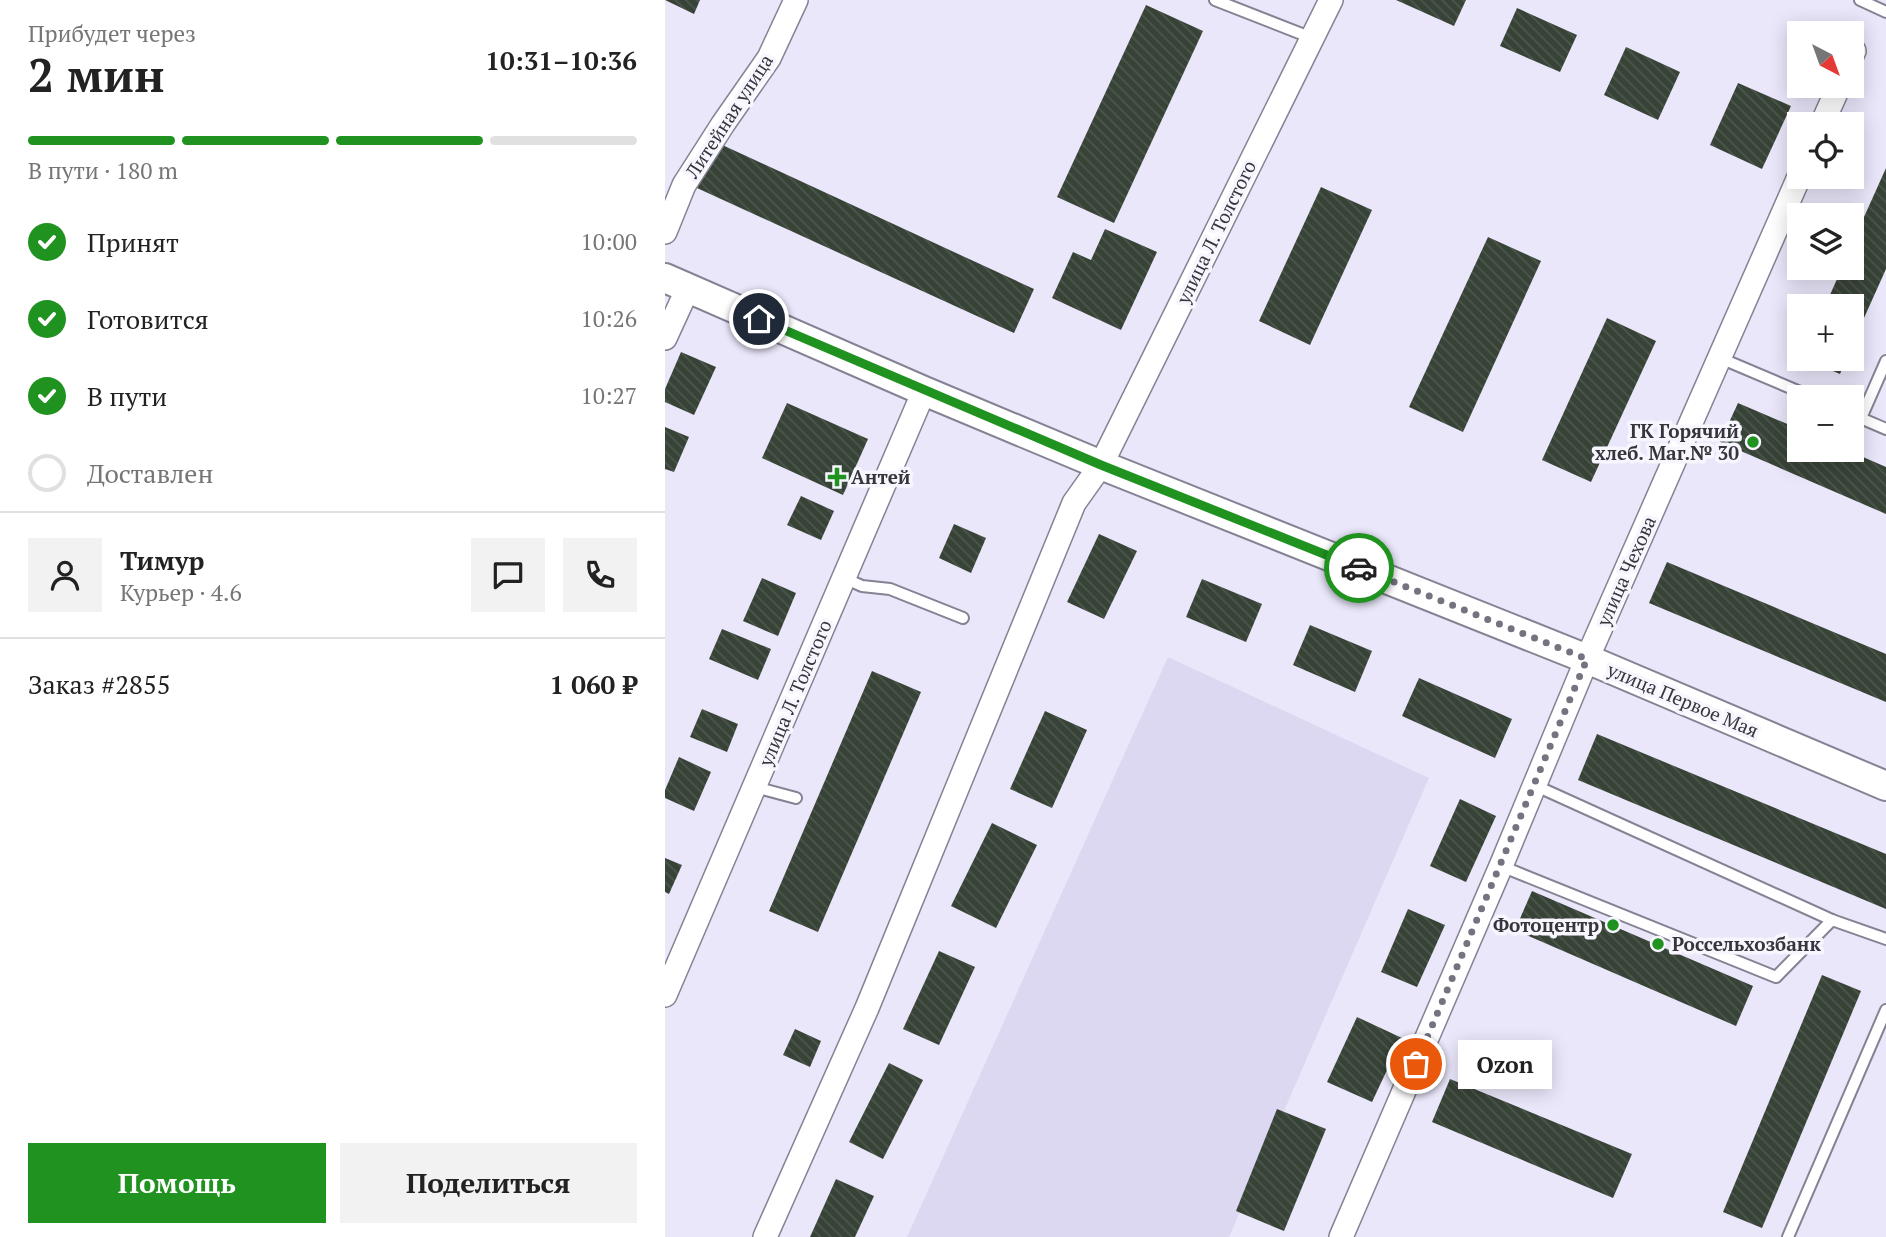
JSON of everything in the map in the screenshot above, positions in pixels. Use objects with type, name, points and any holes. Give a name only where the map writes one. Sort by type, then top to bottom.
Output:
[{"type":"street","name":"Литейная улица","points":[[665,232],[684,185],[769,58],[796,0]]},
{"type":"street","name":"улица Л. Толстого","points":[[765,1237],[867,1008],[1075,503],[1101,465],[1331,0]]},
{"type":"street","name":"улица Чехова","points":[[1341,1237],[1587,659],[1794,189]]},
{"type":"street","name":"улица Первое Мая","points":[[676,283],[1101,465],[1587,659],[1886,786]]},
{"type":"street","points":[[665,338],[676,283]]},
{"type":"street","name":"улица Л. Толстого","points":[[665,995],[924,391]]},
{"type":"lane","points":[[1215,0],[1312,38]]},
{"type":"lane","points":[[1860,0],[1886,12]]},
{"type":"lane","points":[[1720,358],[1787,386]]},
{"type":"lane","points":[[1864,401],[1886,361]]},
{"type":"lane","points":[[1864,419],[1886,429]]},
{"type":"lane","points":[[844,578],[862,586],[890,589],[963,618]]},
{"type":"lane","points":[[1534,785],[1832,920],[1886,939]]},
{"type":"lane","points":[[755,787],[796,798]]},
{"type":"lane","points":[[1501,866],[1776,977],[1832,920]]},
{"type":"lane","points":[[1788,1237],[1886,1010]]},
{"type":"shaded area","points":[[1168,657],[1429,778],[1229,1237],[907,1237]]},
{"type":"building","points":[[665,0],[700,0],[694,14]]},
{"type":"building","points":[[1396,0],[1466,0],[1454,26]]},
{"type":"building","points":[[1146,5],[1203,31],[1114,223],[1057,197]]},
{"type":"building","points":[[1517,8],[1577,35],[1560,72],[1500,46]]},
{"type":"building","points":[[1626,47],[1680,72],[1658,120],[1604,95]]},
{"type":"building","points":[[1738,83],[1791,106],[1762,169],[1710,145]]},
{"type":"building","points":[[718,143],[1034,289],[1014,333],[697,188]]},
{"type":"building","points":[[1886,168],[1886,269],[1864,318],[1864,294],[1830,294],[1837,280],[1864,280],[1864,217]]},
{"type":"building","points":[[1321,187],[1372,210],[1310,345],[1259,321]]},
{"type":"building","points":[[1105,229],[1157,252],[1121,330],[1052,298],[1073,252],[1091,260]]},
{"type":"building","points":[[1488,237],[1541,261],[1463,432],[1409,407]]},
{"type":"building","points":[[1607,318],[1656,341],[1591,482],[1542,460]]},
{"type":"building","points":[[681,352],[716,367],[694,415],[665,402],[665,389]]},
{"type":"building","points":[[787,403],[868,439],[843,495],[762,458]]},
{"type":"building","points":[[1738,403],[1787,424],[1787,462],[1864,462],[1864,457],[1886,467],[1886,514],[1720,442]]},
{"type":"building","points":[[665,427],[689,437],[674,472],[665,469]]},
{"type":"building","points":[[801,496],[834,511],[821,540],[787,525]]},
{"type":"building","points":[[954,524],[986,538],[971,573],[939,558]]},
{"type":"building","points":[[1099,534],[1137,551],[1104,619],[1067,602]]},
{"type":"building","points":[[1667,562],[1886,654],[1886,702],[1649,603]]},
{"type":"building","points":[[762,578],[796,593],[778,636],[743,621]]},
{"type":"building","points":[[1202,579],[1262,604],[1246,642],[1186,617]]},
{"type":"building","points":[[1310,625],[1372,651],[1355,692],[1293,665]]},
{"type":"building","points":[[722,629],[771,649],[758,680],[709,659]]},
{"type":"building","points":[[872,671],[921,692],[818,932],[769,911]]},
{"type":"building","points":[[1419,678],[1512,719],[1495,758],[1402,716]]},
{"type":"building","points":[[702,709],[738,724],[727,752],[690,737]]},
{"type":"building","points":[[1045,711],[1087,730],[1052,808],[1010,789]]},
{"type":"building","points":[[1597,734],[1886,854],[1886,909],[1578,780]]},
{"type":"building","points":[[679,757],[711,772],[694,811],[665,798],[665,790]]},
{"type":"building","points":[[1460,799],[1496,816],[1466,882],[1430,866]]},
{"type":"building","points":[[992,823],[1037,845],[996,928],[951,906]]},
{"type":"building","points":[[665,858],[682,865],[669,894],[665,892]]},
{"type":"building","points":[[1532,891],[1753,986],[1736,1026],[1515,930]]},
{"type":"building","points":[[1408,909],[1445,925],[1417,987],[1381,972]]},
{"type":"building","points":[[939,951],[975,967],[939,1045],[903,1029]]},
{"type":"building","points":[[1822,975],[1861,991],[1762,1228],[1723,1212]]},
{"type":"building","points":[[1357,1017],[1402,1038],[1372,1102],[1327,1082]]},
{"type":"building","points":[[795,1029],[821,1041],[810,1067],[783,1055]]},
{"type":"building","points":[[889,1063],[923,1080],[883,1159],[849,1142]]},
{"type":"building","points":[[1450,1079],[1632,1154],[1613,1198],[1432,1122]]},
{"type":"building","points":[[1277,1109],[1326,1129],[1284,1231],[1236,1211]]},
{"type":"building","points":[[836,1179],[874,1196],[855,1237],[810,1237]]},
{"type":"way so far","points":[[1359,568],[1587,659],[1416,1064]]},
{"type":"place","name":"ГК Горячий хлеб. Маг.№ 30","points":[[1753,442]]},
{"type":"place","name":"Антей","points":[[837,477]]},
{"type":"place","name":"Фотоцентр","points":[[1613,925]]},
{"type":"place","name":"Россельхозбанк","points":[[1658,944]]},
{"type":"place","name":"Ozon","points":[[1416,1064]]},
{"type":"route","points":[[759,319],[1101,465],[1359,568]]}]
